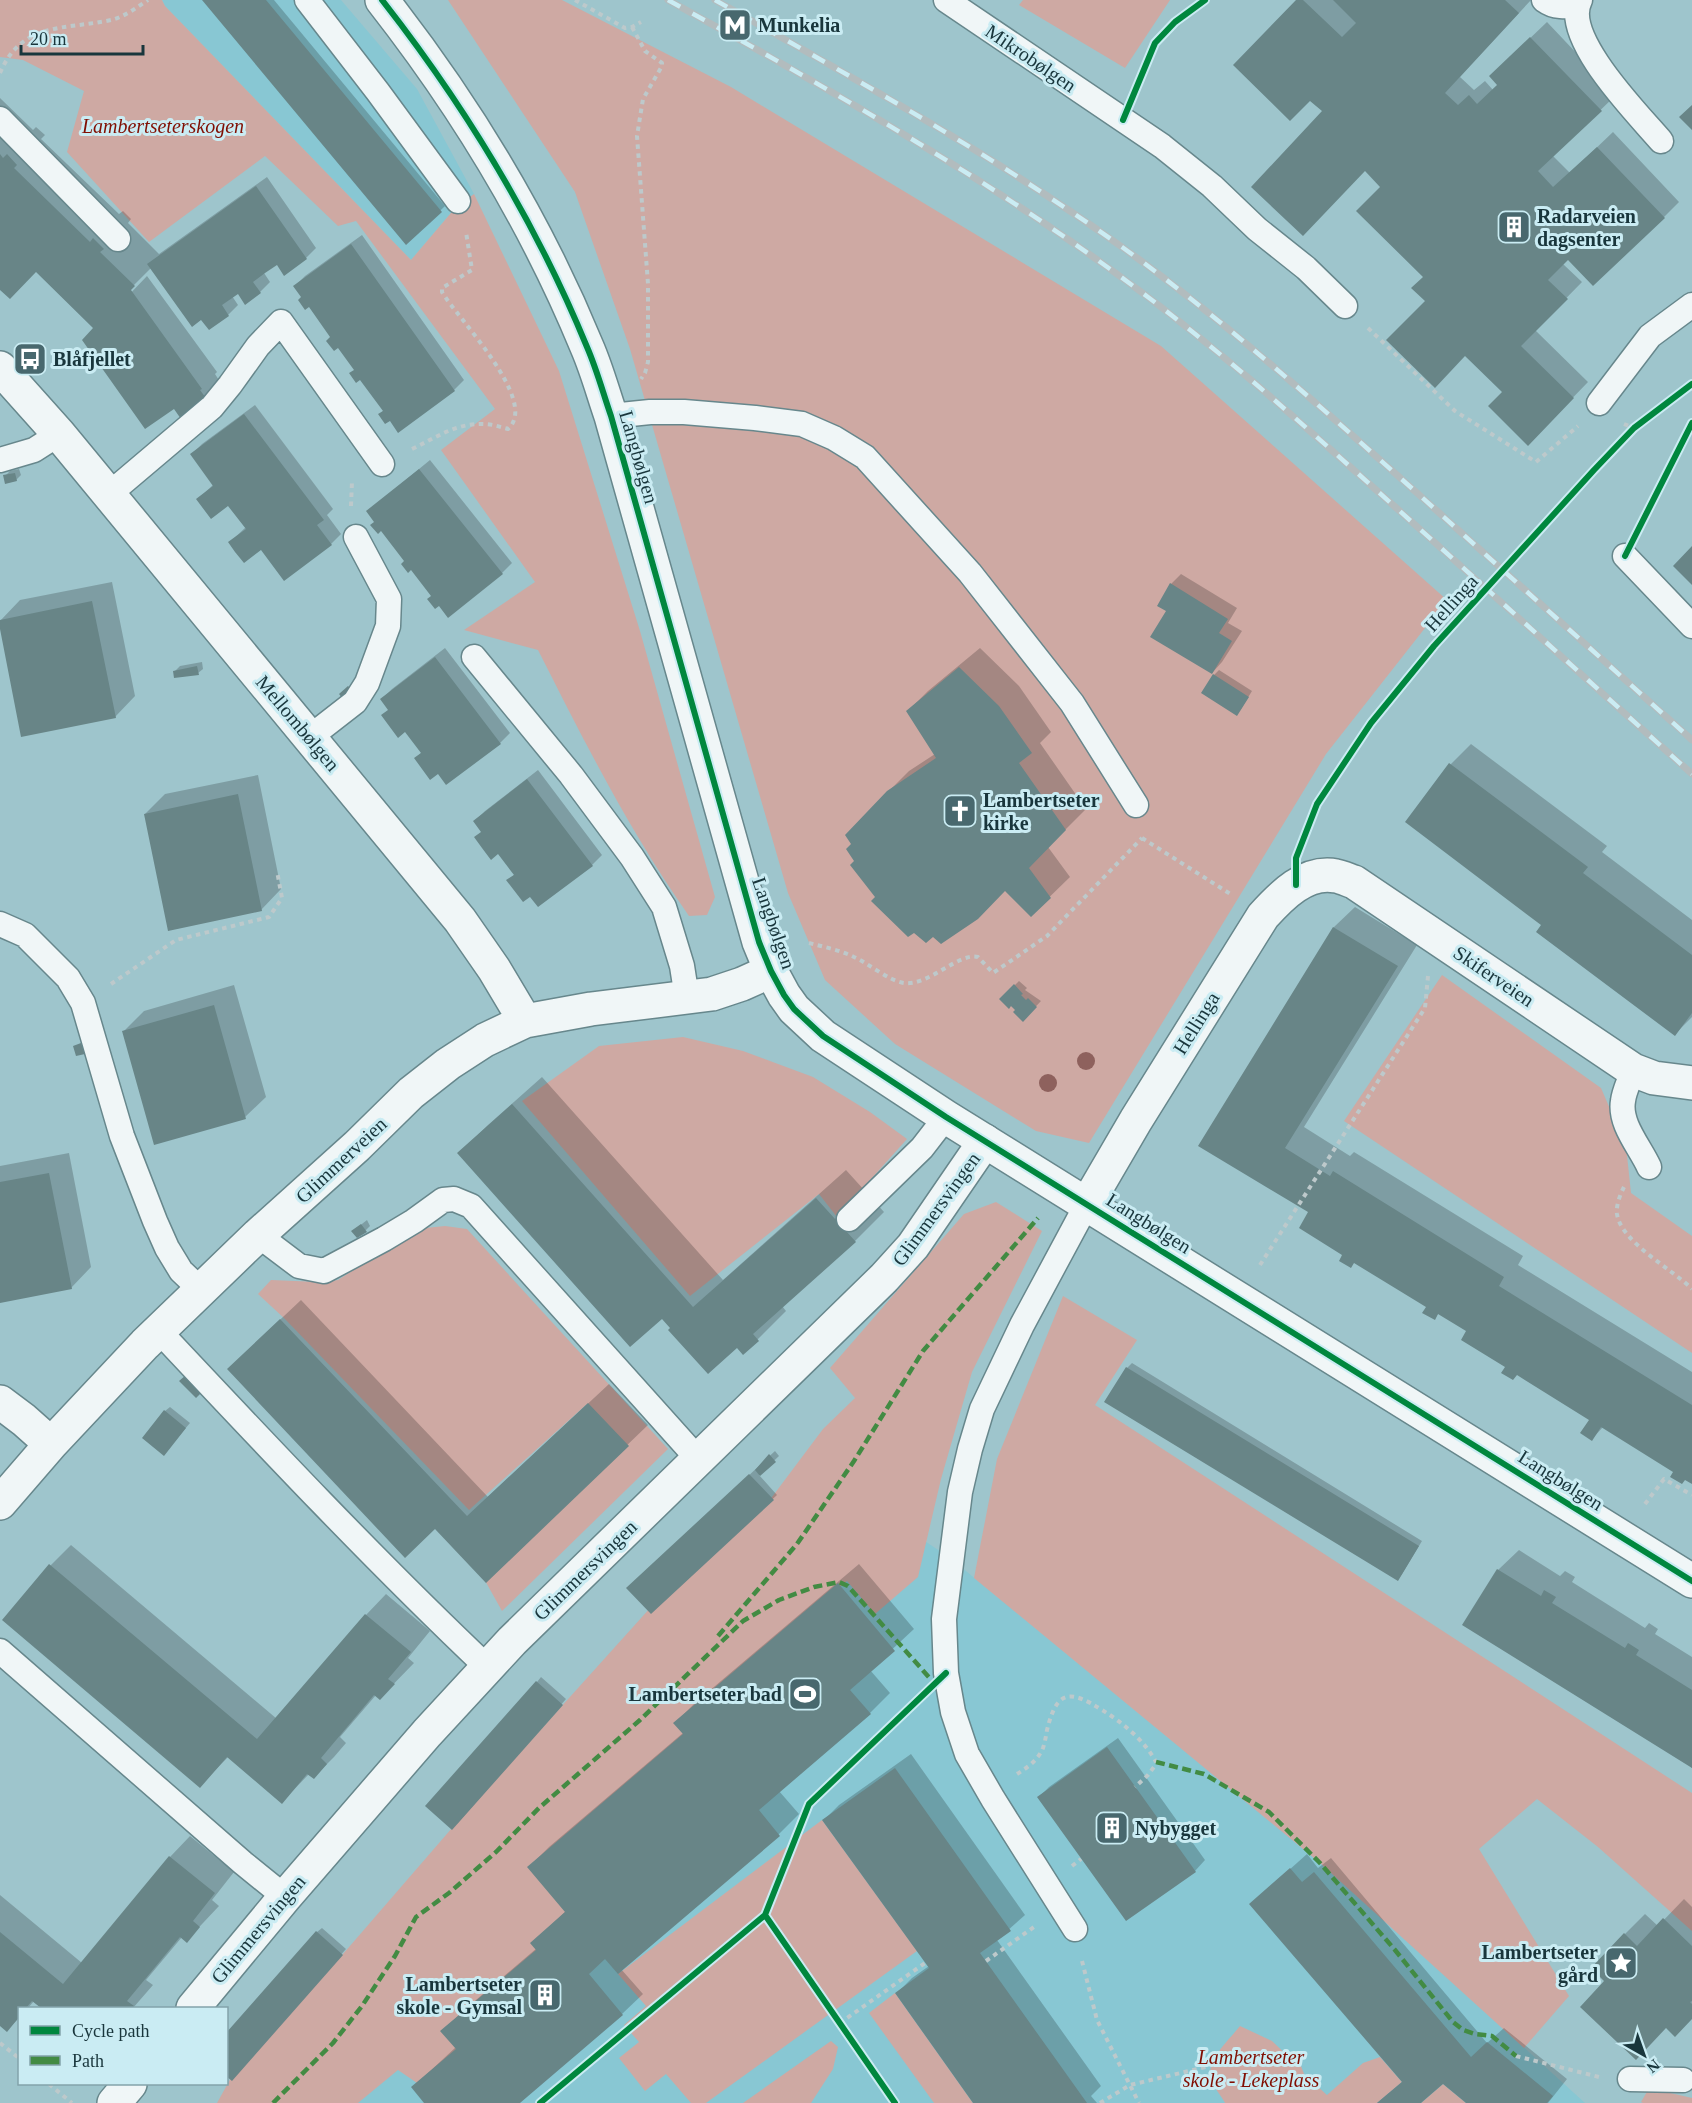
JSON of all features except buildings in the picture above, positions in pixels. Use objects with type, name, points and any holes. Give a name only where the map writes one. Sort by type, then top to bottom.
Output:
[{"type":"street","name":"Langbølgen","points":[[382,0],[456,101],[500,172],[557,280],[588,349],[611,416],[756,932],[771,970],[794,1009],[808,1024],[843,1049],[946,1117],[1692,1581]]},
{"type":"street","name":"Mellombølgen","points":[[0,368],[59,434],[460,920],[494,969],[525,1021]]},
{"type":"street","name":"Skiferveien","points":[[1296,885],[1316,877],[1334,876],[1354,882],[1633,1070],[1654,1078],[1692,1083]]},
{"type":"street","name":"Hellinga","points":[[1087,1204],[1130,1129],[1263,916],[1284,893],[1296,885]]},
{"type":"street","name":"Glimmerveien","points":[[0,1503],[51,1444],[159,1331],[258,1235],[357,1146],[411,1093],[448,1064],[485,1040],[525,1021],[591,1009],[712,994],[742,984],[771,970]]},
{"type":"street","name":"Glimmersvingen","points":[[194,2007],[285,1897],[427,1733],[512,1641],[884,1278],[913,1246],[986,1141]]},
{"type":"street","points":[[0,1402],[51,1444]]},
{"type":"street","points":[[114,2103],[129,2085]]},
{"type":"lane","name":"Mikrobølgen","points":[[946,0],[1162,146],[1212,186],[1257,229],[1306,268],[1346,306]]},
{"type":"lane","points":[[1544,0],[1563,7],[1579,2],[1578,22],[1587,49],[1609,81],[1661,141]]},
{"type":"lane","points":[[308,1],[458,201]]},
{"type":"lane","points":[[0,119],[118,239]]},
{"type":"lane","points":[[1599,403],[1650,336],[1692,305]]},
{"type":"lane","points":[[108,495],[212,407],[258,346],[281,322],[382,464]]},
{"type":"lane","points":[[611,416],[650,412],[684,412],[802,424],[834,438],[865,457],[970,573],[1072,703],[1136,805]]},
{"type":"lane","points":[[0,460],[34,450],[59,434]]},
{"type":"lane","points":[[310,737],[355,702],[367,683],[388,626],[389,599],[356,537]]},
{"type":"lane","points":[[1625,556],[1692,626]]},
{"type":"lane","points":[[474,657],[571,775],[632,857],[664,907],[682,966],[687,998]]},
{"type":"lane","points":[[0,924],[25,935],[68,978],[82,1003],[122,1136],[155,1221],[167,1248],[181,1271],[201,1290]]},
{"type":"lane","points":[[1633,1070],[1623,1101],[1623,1114],[1629,1130],[1646,1159]]},
{"type":"lane","points":[[849,1219],[922,1148],[946,1117]]},
{"type":"lane","points":[[258,1235],[298,1266],[324,1271],[352,1258],[414,1221],[443,1200],[454,1199],[471,1206],[698,1459]]},
{"type":"lane","points":[[1075,1929],[989,1794],[967,1755],[953,1712],[946,1673],[944,1619],[960,1492],[982,1409],[1048,1274],[1087,1204]]},
{"type":"lane","points":[[159,1331],[331,1511],[488,1668]]},
{"type":"lane","points":[[0,1651],[285,1897]]},
{"type":"lane","points":[[1630,2079],[1689,2079]]},
{"type":"path","points":[[0,73],[5,62],[18,46],[45,30],[112,20],[129,13],[147,0]]},
{"type":"path","points":[[575,0],[625,28],[640,22]]},
{"type":"path","points":[[632,27],[645,51],[662,63],[644,99],[638,136],[648,284],[648,362],[639,382]]},
{"type":"path","points":[[382,464],[452,428],[470,424],[487,424],[508,429],[514,420],[513,398],[507,383],[442,292],[442,288],[472,270],[467,244],[467,226]]},
{"type":"path","points":[[1346,306],[1455,411],[1536,462],[1576,429],[1599,403],[1622,424],[1635,428]]},
{"type":"path","points":[[1626,436],[1643,422]]},
{"type":"path","points":[[1136,805],[1142,838],[1263,916]]},
{"type":"path","points":[[809,943],[854,957],[902,983],[914,983],[970,956],[978,957],[993,973],[1047,936],[1142,838]]},
{"type":"path","points":[[82,1003],[176,940],[269,917],[282,898],[277,871]]},
{"type":"path","points":[[1260,1265],[1425,1008],[1428,966]]},
{"type":"path","points":[[1646,1159],[1620,1196],[1616,1212],[1619,1222],[1640,1246],[1692,1288]]},
{"type":"path","points":[[1645,1503],[1665,1479],[1692,1495]]},
{"type":"path","points":[[989,1794],[1035,1761],[1043,1750],[1050,1718],[1056,1704],[1066,1696],[1090,1703],[1116,1720],[1151,1753],[1156,1762],[1154,1767],[1135,1786]]},
{"type":"path","points":[[986,1961],[1062,1907]]},
{"type":"path","points":[[1075,1929],[1097,2020],[1139,2103]]},
{"type":"path","points":[[840,2023],[925,1963]]},
{"type":"path","points":[[834,2014],[846,2032]]},
{"type":"path","points":[[0,2043],[18,2057]]},
{"type":"path","points":[[1516,2056],[1602,2078]]},
{"type":"path","points":[[1100,2103],[1130,2085],[1210,2066]]},
{"type":"path","points":[[50,2085],[72,2103]]},
{"type":"shaded area","points":[[162,0],[341,0],[417,89],[474,194],[456,207],[411,260],[165,6]]},
{"type":"shaded area","points":[[833,1481],[949,1557],[1336,1876],[1585,2103],[300,2103]]},
{"type":"green space","name":"Lambertseterskogen","points":[[0,0],[162,0],[165,6],[411,260],[456,207],[474,194],[559,371],[640,631],[715,897],[707,915],[689,916],[667,884],[609,786],[538,650],[464,630],[535,582],[441,450],[495,409],[356,221],[338,226],[265,156],[149,242],[67,152],[84,91],[23,60],[0,57]]},
{"type":"green space","points":[[448,0],[562,0],[731,87],[1161,346],[1447,600],[1326,754],[1089,1143],[1036,1131],[895,1044],[825,980],[788,893],[630,349],[575,192]]},
{"type":"green space","points":[[1023,0],[1170,0],[1125,68],[1019,5]]},
{"type":"green space","points":[[1442,975],[1601,1088],[1626,1146],[1631,1193],[1692,1236],[1692,1353],[1344,1121]]},
{"type":"green space","points":[[683,1037],[743,1051],[813,1077],[870,1112],[907,1139],[837,1217],[819,1194],[690,1296],[522,1101],[599,1046]]},
{"type":"green space","points":[[996,1202],[1042,1231],[972,1372],[941,1479],[918,1577],[875,1614],[847,1581],[679,1722],[689,1735],[576,1918],[457,2049],[417,2083],[398,2070],[358,2103],[217,2103],[232,2076],[651,1607],[772,1497],[823,1429],[855,1398],[830,1368],[964,1214]]},
{"type":"green space","points":[[445,1226],[467,1229],[668,1449],[502,1611],[483,1577],[587,1404],[469,1510],[285,1319],[258,1294],[271,1280],[319,1282],[338,1280],[416,1229]]},
{"type":"green space","points":[[1063,1296],[1137,1340],[1095,1405],[1692,1793],[1692,1931],[1598,1847],[1537,1799],[1479,1849],[1569,1996],[1524,2048],[1320,1863],[974,1578],[997,1459]]},
{"type":"green space","points":[[822,1820],[917,1951],[706,2103],[691,2103],[666,2074],[645,2091],[619,2058],[639,2042],[624,2025],[646,2006],[618,1974]]},
{"type":"green space","points":[[895,1993],[973,2103],[934,2103],[869,2013]]},
{"type":"green space","name":"Lambertseter skole - Lekeplass","points":[[1240,2026],[1272,2041],[1301,2066],[1304,2074],[1327,2095],[1363,2063],[1380,2057],[1402,2082],[1377,2103],[1225,2103],[1213,2085],[1210,2071],[1215,2057]]},
{"type":"green space","points":[[831,2041],[838,2047],[833,2069],[811,2103],[743,2103]]},
{"type":"green space","points":[[1443,2084],[1466,2103],[1421,2103]]},
{"type":"green space","points":[[1653,2089],[1692,2098],[1692,2103],[1641,2102],[1648,2090]]},
{"type":"railway","points":[[668,0],[837,95],[948,161],[1057,232],[1150,298],[1302,424],[1692,774]]},
{"type":"railway","points":[[715,0],[870,88],[1023,180],[1160,275],[1308,397],[1692,740]]},
{"type":"marked path","points":[[718,1636],[797,1544],[854,1461],[923,1351],[1038,1218]]},
{"type":"marked path","points":[[273,2103],[333,2043],[362,2006],[395,1956],[416,1917],[449,1893],[496,1852],[539,1808],[640,1720],[743,1621],[779,1600],[814,1587],[839,1582],[848,1586],[935,1684]]},
{"type":"marked path","points":[[1156,1762],[1204,1774],[1269,1812],[1320,1863],[1453,2022],[1463,2030],[1492,2036],[1516,2056]]},
{"type":"cycle path","points":[[382,0],[442,82],[497,167],[545,255],[591,356],[611,416],[759,942],[771,971],[794,1009],[823,1036],[946,1117],[1692,1581]]},
{"type":"cycle path","points":[[1123,120],[1155,43],[1175,22],[1205,0]]},
{"type":"cycle path","points":[[1296,885],[1296,858],[1317,804],[1371,723],[1434,646],[1594,470],[1634,428],[1692,384]]},
{"type":"cycle path","points":[[1625,556],[1692,423]]},
{"type":"cycle path","points":[[540,2103],[765,1915],[809,1804],[946,1673]]},
{"type":"cycle path","points":[[765,1915],[895,2103]]},
{"type":"place","name":"Munkelia","points":[[735,25]]},
{"type":"place","name":"Radarveien dagsenter","points":[[1514,227]]},
{"type":"place","name":"Blåfjellet","points":[[30,359]]},
{"type":"place","name":"Lambertseter kirke","points":[[960,811]]},
{"type":"place","name":"Lambertseter bad","points":[[805,1694]]},
{"type":"place","name":"Nybygget","points":[[1112,1828]]},
{"type":"place","name":"Lambertseter gård","points":[[1621,1963]]},
{"type":"place","name":"Lambertseter skole - Gymsal","points":[[545,1995]]}]
